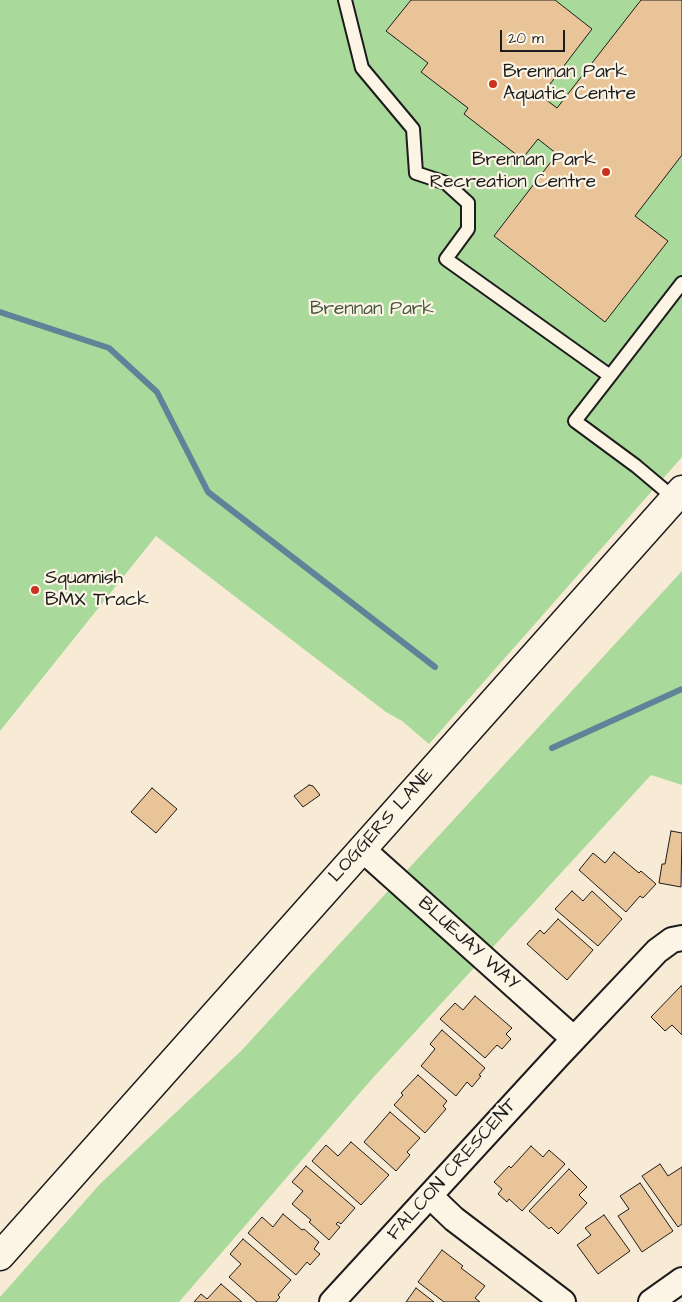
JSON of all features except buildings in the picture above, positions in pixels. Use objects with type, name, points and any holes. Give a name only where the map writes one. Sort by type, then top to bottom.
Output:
[{"type":"street","name":"LOGGERS LANE","points":[[0,1256],[678,494]]},
{"type":"street","name":"BLUEJAY WAY","points":[[362,849],[574,1039]]},
{"type":"street","name":"FALCON CRESCENT","points":[[332,1302],[657,950],[672,940],[682,938]]},
{"type":"street","points":[[430,1196],[454,1219],[563,1302]]},
{"type":"street","points":[[651,1302],[682,1280]]},
{"type":"lane","points":[[345,0],[362,68],[413,129],[416,173],[446,183],[468,202],[468,229],[446,259],[610,376]]},
{"type":"lane","points":[[678,494],[575,421],[682,282]]},
{"type":"green space","name":"Brennan Park","points":[[0,0],[682,0],[682,457],[429,744],[402,721],[386,712],[156,536],[0,731]]},
{"type":"green space","points":[[682,571],[682,785],[651,775],[371,1080],[179,1302],[0,1302],[0,1297],[100,1184],[241,1051]]},
{"type":"waterway","points":[[0,312],[109,348],[157,392],[208,492],[435,667]]},
{"type":"waterway","points":[[552,748],[682,689]]},
{"type":"place","name":"Brennan Park Aquatic Centre","points":[[493,84]]},
{"type":"place","name":"Brennan Park Recreation Centre","points":[[606,172]]},
{"type":"place","name":"Squamish BMX Track","points":[[35,590]]}]
